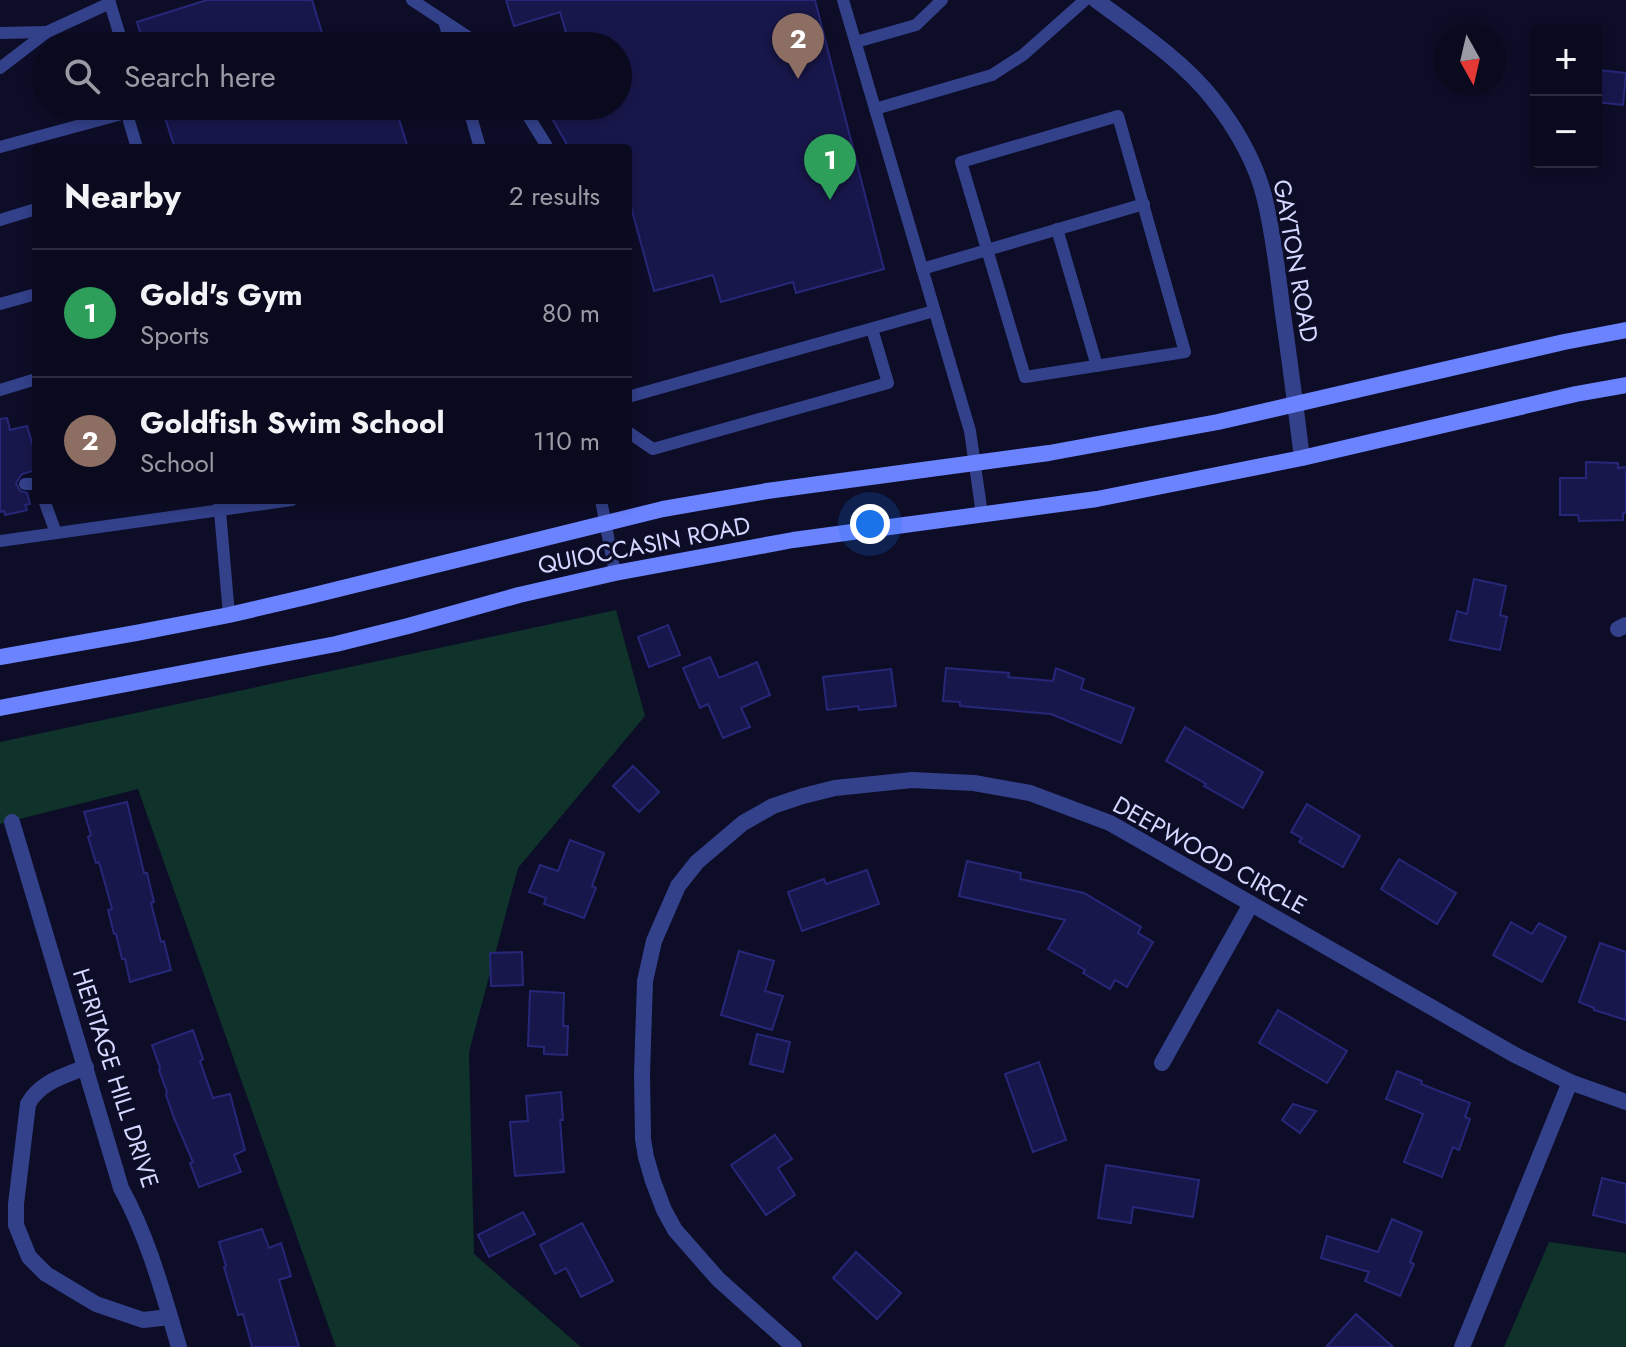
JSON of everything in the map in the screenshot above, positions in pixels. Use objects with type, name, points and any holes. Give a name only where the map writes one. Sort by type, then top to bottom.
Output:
[{"type":"main road","points":[[1296,404],[1626,330]]},
{"type":"main road","points":[[1302,458],[1626,385]]},
{"type":"main road","name":"QUIOCCASIN ROAD","points":[[0,657],[229,615],[663,509],[767,491],[1049,453],[1218,422],[1296,404]]},
{"type":"main road","name":"QUIOCCASIN ROAD","points":[[0,708],[336,644],[615,573],[793,540],[1097,499],[1302,458]]},
{"type":"street","name":"GAYTON ROAD","points":[[1096,0],[1193,77],[1212,97],[1253,165],[1265,197],[1272,235],[1302,458]]},
{"type":"street","name":"DEEPWOOD CIRCLE","points":[[794,1347],[718,1279],[675,1230],[664,1210],[646,1157],[642,1074],[645,981],[654,941],[678,886],[697,862],[743,823],[773,806],[803,796],[835,788],[912,780],[974,783],[1030,793],[1110,823],[1477,1034],[1570,1082],[1626,1102]]},
{"type":"street","name":"HERITAGE HILL DRIVE","points":[[12,822],[121,1188],[133,1209],[163,1290],[179,1347]]},
{"type":"street","points":[[1162,1063],[1251,904]]},
{"type":"street","points":[[86,1067],[44,1085],[28,1104],[16,1225],[29,1257],[64,1286],[96,1304],[143,1320],[170,1317]]},
{"type":"street","points":[[1462,1347],[1570,1082]]},
{"type":"lane","points":[[412,0],[461,32]]},
{"type":"lane","points":[[843,0],[970,431],[982,514]]},
{"type":"lane","points":[[856,42],[916,25],[942,0]]},
{"type":"lane","points":[[875,109],[992,75],[1023,55],[1085,0]]},
{"type":"lane","points":[[47,32],[110,2],[119,32]]},
{"type":"lane","points":[[444,21],[447,32]]},
{"type":"lane","points":[[0,33],[32,32]]},
{"type":"lane","points":[[0,68],[32,43]]},
{"type":"lane","points":[[1118,116],[1144,204],[1185,352],[1025,377],[961,162],[1118,116]]},
{"type":"lane","points":[[0,147],[92,120]]},
{"type":"lane","points":[[129,120],[136,144]]},
{"type":"lane","points":[[472,120],[479,144]]},
{"type":"lane","points":[[531,120],[546,144]]},
{"type":"lane","points":[[922,269],[1144,204]]},
{"type":"lane","points":[[0,220],[32,210]]},
{"type":"lane","points":[[1057,229],[1097,366]]},
{"type":"lane","points":[[0,304],[32,295]]},
{"type":"lane","points":[[632,396],[934,311]]},
{"type":"lane","points":[[632,435],[653,449],[888,383],[872,329]]},
{"type":"lane","points":[[0,390],[32,380]]},
{"type":"lane","points":[[45,504],[56,533]]},
{"type":"lane","points":[[0,541],[244,504]]},
{"type":"lane","points":[[602,504],[615,573]]},
{"type":"lane","points":[[220,506],[229,615]]},
{"type":"green space","points":[[616,610],[645,716],[518,868],[469,1052],[474,1254],[581,1347],[336,1347],[138,789],[0,824],[0,742]]},
{"type":"green space","points":[[1549,1242],[1626,1253],[1626,1347],[1504,1347]]},
{"type":"building","points":[[207,0],[312,0],[322,32],[140,32],[137,22]]},
{"type":"building","points":[[506,0],[815,0],[884,269],[796,293],[793,282],[721,302],[713,275],[654,291],[632,211],[632,144],[567,144],[553,120],[632,120],[632,32],[566,32],[560,12],[514,26]]},
{"type":"building","points":[[1602,70],[1626,73],[1623,105],[1602,103]]},
{"type":"building","points":[[166,120],[399,120],[407,144],[174,144]]},
{"type":"building","points":[[7,418],[10,430],[27,426],[32,443],[32,471],[22,474],[16,483],[20,491],[27,493],[30,504],[25,505],[27,510],[5,515],[4,511],[0,512],[0,419]]},
{"type":"building","points":[[1586,462],[1618,463],[1618,468],[1626,467],[1626,513],[1623,513],[1623,520],[1579,521],[1578,515],[1560,515],[1560,478],[1586,478]]},
{"type":"building","points":[[1474,579],[1506,586],[1500,615],[1507,617],[1500,650],[1450,640],[1457,611],[1467,614]]},
{"type":"building","points":[[668,625],[680,655],[649,667],[638,637]]},
{"type":"building","points":[[710,657],[719,678],[757,662],[770,695],[741,708],[750,727],[723,738],[708,704],[700,708],[683,668]]},
{"type":"building","points":[[946,668],[1009,673],[1008,677],[1053,681],[1056,668],[1084,679],[1081,689],[1134,708],[1121,743],[1051,714],[960,706],[960,702],[943,701]]},
{"type":"building","points":[[891,669],[896,706],[827,710],[823,677]]},
{"type":"building","points":[[1185,727],[1263,772],[1243,808],[1166,761]]},
{"type":"building","points":[[633,766],[659,792],[639,812],[613,786]]},
{"type":"building","points":[[127,802],[144,873],[147,873],[161,942],[164,941],[171,970],[130,982],[125,959],[122,959],[114,934],[108,910],[112,909],[99,862],[96,863],[88,837],[91,835],[84,812]]},
{"type":"building","points":[[1307,804],[1360,836],[1343,867],[1299,842],[1302,838],[1291,832]]},
{"type":"building","points":[[570,840],[604,853],[592,886],[596,888],[584,918],[544,904],[546,898],[529,892],[540,865],[558,871]]},
{"type":"building","points":[[1399,859],[1456,893],[1437,924],[1381,889]]},
{"type":"building","points":[[967,861],[1021,873],[1020,879],[1084,893],[1141,927],[1138,933],[1153,942],[1127,987],[1115,980],[1110,989],[1083,973],[1085,970],[1048,949],[1065,920],[959,896]]},
{"type":"building","points":[[867,870],[879,904],[802,931],[788,892],[824,879],[826,884]]},
{"type":"building","points":[[1511,922],[1532,934],[1539,923],[1566,937],[1542,982],[1493,955]]},
{"type":"building","points":[[1600,943],[1626,952],[1626,1020],[1579,1002]]},
{"type":"building","points":[[739,951],[774,961],[765,991],[783,996],[772,1030],[721,1015]]},
{"type":"building","points":[[522,952],[523,985],[491,986],[490,953]]},
{"type":"building","points":[[530,991],[564,993],[563,1026],[568,1026],[567,1055],[544,1054],[544,1047],[528,1046]]},
{"type":"building","points":[[1278,1010],[1347,1051],[1327,1083],[1259,1043]]},
{"type":"building","points":[[193,1030],[213,1098],[230,1094],[245,1150],[234,1155],[241,1172],[199,1187],[190,1163],[193,1162],[166,1095],[152,1045]]},
{"type":"building","points":[[757,1034],[790,1042],[783,1072],[750,1064]]},
{"type":"building","points":[[1039,1062],[1066,1140],[1033,1152],[1005,1074]]},
{"type":"building","points":[[1397,1071],[1470,1103],[1465,1117],[1470,1119],[1459,1150],[1453,1147],[1442,1177],[1404,1162],[1423,1114],[1386,1099]]},
{"type":"building","points":[[561,1092],[564,1172],[515,1176],[510,1122],[528,1121],[526,1096]]},
{"type":"building","points":[[1293,1104],[1316,1111],[1300,1133],[1282,1120]]},
{"type":"building","points":[[775,1135],[792,1159],[778,1168],[795,1195],[766,1215],[731,1165]]},
{"type":"building","points":[[1106,1165],[1199,1180],[1193,1217],[1133,1207],[1131,1223],[1098,1218]]},
{"type":"building","points":[[1602,1178],[1626,1184],[1626,1223],[1593,1215]]},
{"type":"building","points":[[523,1212],[535,1234],[489,1257],[478,1235]]},
{"type":"building","points":[[1392,1219],[1422,1232],[1410,1262],[1414,1264],[1400,1296],[1365,1281],[1369,1272],[1321,1258],[1327,1236],[1378,1252]]},
{"type":"building","points":[[582,1223],[613,1281],[581,1297],[566,1268],[555,1274],[540,1245]]},
{"type":"building","points":[[262,1229],[269,1248],[281,1243],[291,1276],[279,1280],[299,1347],[252,1347],[243,1314],[238,1315],[219,1242]]},
{"type":"building","points":[[856,1252],[901,1293],[877,1319],[833,1278]]},
{"type":"building","points":[[1356,1314],[1393,1347],[1326,1347]]},
{"type":"place","name":"Goldfish Swim School","points":[[798,79]]},
{"type":"place","name":"Gold's Gym","points":[[830,200]]}]
